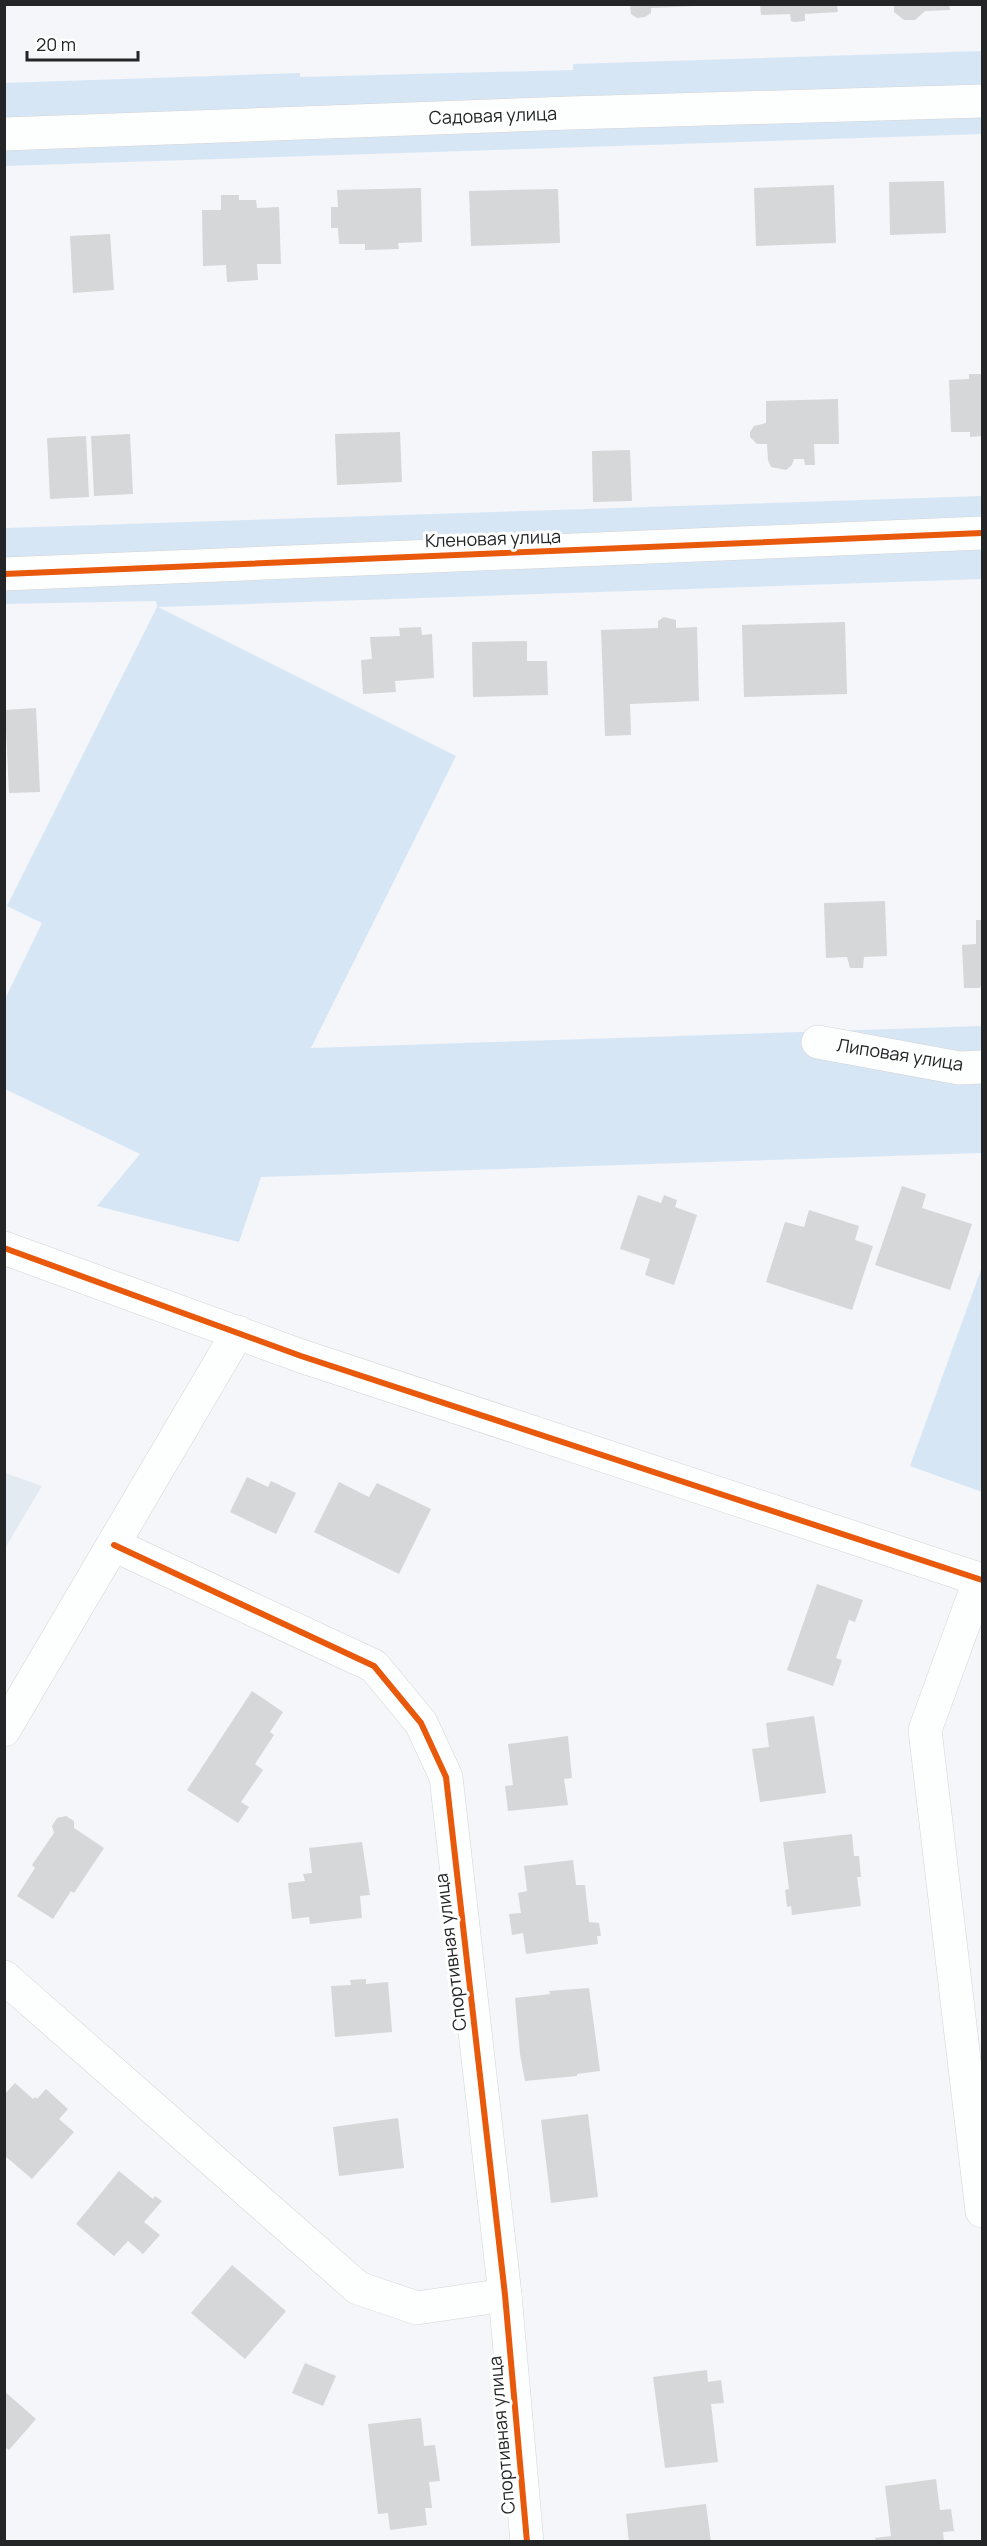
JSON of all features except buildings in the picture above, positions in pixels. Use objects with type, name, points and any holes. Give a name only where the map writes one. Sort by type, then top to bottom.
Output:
[{"type":"street","name":"Садовая улица","points":[[4,134],[570,113],[982,101]]},
{"type":"street","name":"Кленовая улица","points":[[4,574],[982,533]]},
{"type":"street","name":"Липовая улица","points":[[818,1042],[959,1068],[982,1067]]},
{"type":"street","points":[[4,1248],[312,1359],[981,1579],[970,1638],[924,1730],[982,2211]]},
{"type":"street","points":[[4,1730],[238,1332]]},
{"type":"street","name":"Спортивная улица","points":[[114,1545],[374,1666],[421,1723],[446,1777],[505,2295],[527,2541]]},
{"type":"street","points":[[4,1977],[358,2288],[417,2308],[505,2295]]},
{"type":"shaded area","points":[[982,51],[982,134],[5,166],[4,83],[300,73],[300,77],[573,70],[573,64]]},
{"type":"shaded area","points":[[982,496],[982,579],[158,607],[456,756],[311,1048],[982,1026],[982,1153],[261,1177],[239,1242],[97,1206],[140,1154],[5,1089],[4,1001],[42,923],[7,906],[157,607],[156,601],[5,604],[5,528]]},
{"type":"shaded area","points":[[982,1267],[982,1492],[910,1466]]},
{"type":"shaded area","points":[[4,1473],[42,1486],[5,1548]]},
{"type":"cycle path","points":[[4,574],[982,533]]},
{"type":"cycle path","points":[[4,1248],[301,1356],[982,1580]]},
{"type":"cycle path","points":[[114,1545],[374,1666],[421,1723],[446,1777],[505,2295],[527,2542]]}]
